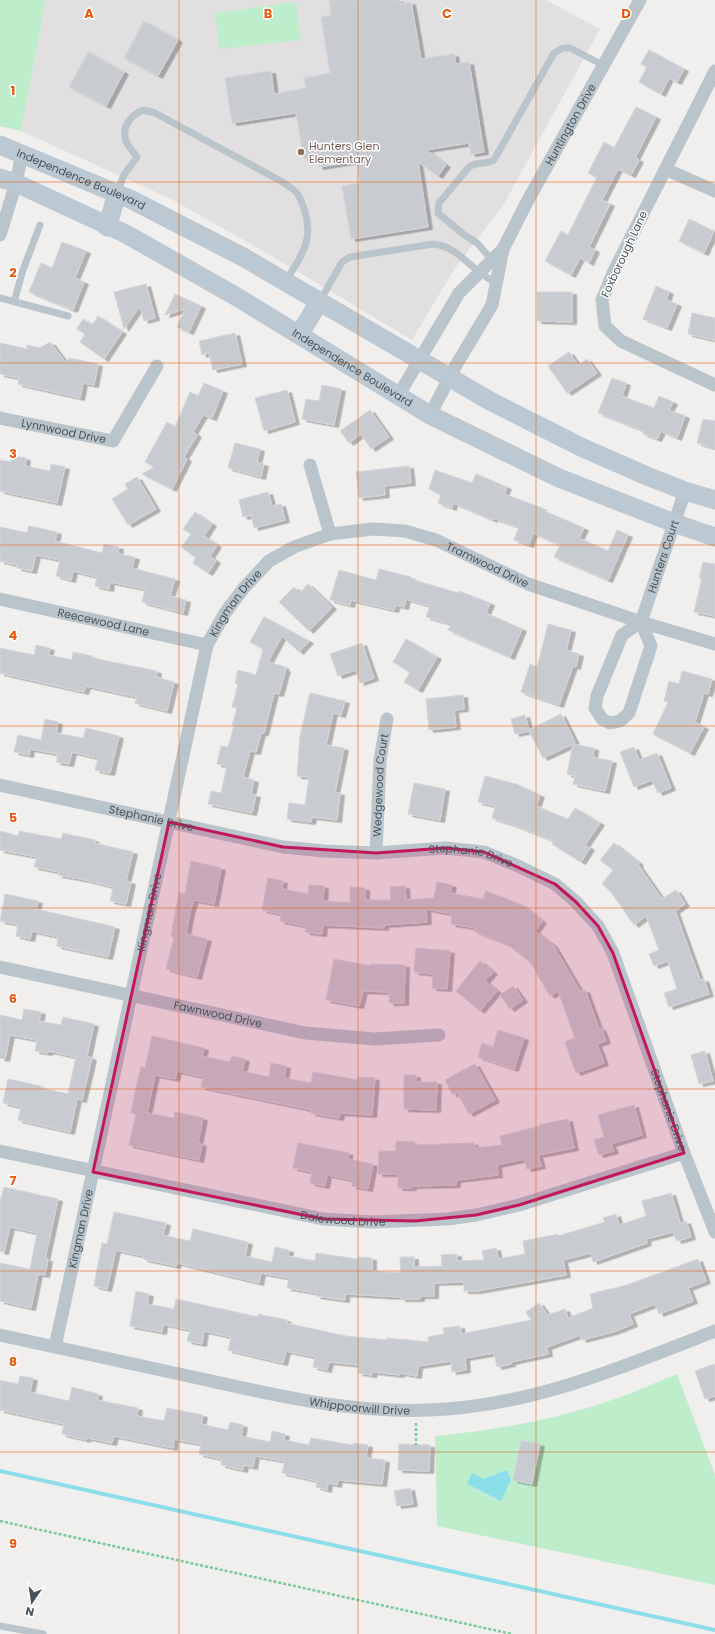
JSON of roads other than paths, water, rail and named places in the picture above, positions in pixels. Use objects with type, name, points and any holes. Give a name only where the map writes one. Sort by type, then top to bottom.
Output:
[{"type":"main road","name":"Independence Boulevard","points":[[0,144],[117,194],[243,257],[490,401],[583,448],[685,491],[715,500]]},
{"type":"main road","name":"Independence Boulevard","points":[[8,181],[107,227],[126,234],[237,297],[430,415],[559,478],[674,523],[715,537]]},
{"type":"main road","points":[[107,227],[117,194]]},
{"type":"main road","points":[[299,335],[319,302]]},
{"type":"street","name":"Huntington Drive","points":[[430,415],[492,305],[503,249],[528,200],[640,0]]},
{"type":"street","name":"Foxborough Lane","points":[[715,72],[614,271],[602,300],[605,326],[621,341],[715,385]]},
{"type":"street","points":[[0,235],[8,181],[22,154]]},
{"type":"street","points":[[666,169],[715,191]]},
{"type":"street","name":"Huntington Drive","points":[[398,396],[458,293],[503,249]]},
{"type":"street","name":"Lynnwood Drive","points":[[0,418],[113,441],[157,366]]},
{"type":"street","points":[[310,465],[330,534]]},
{"type":"street","name":"Hunters Court","points":[[641,622],[685,491]]},
{"type":"street","name":"Tramwood Drive","points":[[330,534],[373,529],[405,531],[436,540],[528,584],[641,622],[715,644]]},
{"type":"street","name":"Kingman Drive","points":[[55,1347],[207,645],[225,613],[243,589],[269,561],[294,547],[330,534]]},
{"type":"street","name":"Reecewood Lane","points":[[0,599],[207,645]]},
{"type":"street","points":[[641,622],[651,646],[629,713],[620,721],[610,724],[602,719],[596,708],[598,696],[622,635],[641,622]]},
{"type":"street","name":"Wedgewood Court","points":[[376,853],[380,760],[388,719]]},
{"type":"street","name":"Stephanie Drive","points":[[0,785],[283,847],[324,851],[376,853],[445,848],[484,852],[518,866],[555,884],[576,902],[598,926],[613,953],[684,1153],[715,1232]]},
{"type":"street","name":"Fawnwood Drive","points":[[0,967],[305,1033],[375,1039],[439,1035]]},
{"type":"street","name":"Dalewood Drive","points":[[0,1151],[93,1172],[324,1219],[372,1222],[448,1219],[476,1215],[519,1205],[684,1153]]},
{"type":"street","name":"Whippoorwill Drive","points":[[0,1335],[304,1401],[360,1408],[416,1410],[447,1409],[524,1398],[587,1379],[715,1331]]},
{"type":"lane","points":[[492,260],[477,243],[463,234],[438,213],[437,208],[443,197],[469,167],[477,163],[493,161],[554,53],[564,48],[570,48],[603,65]]},
{"type":"lane","points":[[117,194],[124,175],[137,157],[126,140],[125,132],[128,122],[132,116],[138,112],[148,110],[281,181],[296,193],[303,204],[308,221],[308,236],[306,246],[286,281]]},
{"type":"lane","points":[[14,302],[23,270],[40,225]]},
{"type":"lane","points":[[319,302],[342,262],[350,257],[433,244],[444,245],[465,258],[480,272],[496,283]]},
{"type":"lane","points":[[0,298],[68,316]]},
{"type":"lane","points":[[0,1626],[43,1634]]},
{"type":"water","points":[[507,1470],[511,1480],[501,1501],[467,1484],[472,1473],[483,1479]]},
{"type":"waterway","points":[[0,1471],[715,1630]]},
{"type":"place","name":"Hunters Glen Elementary","points":[[301,152]]}]
